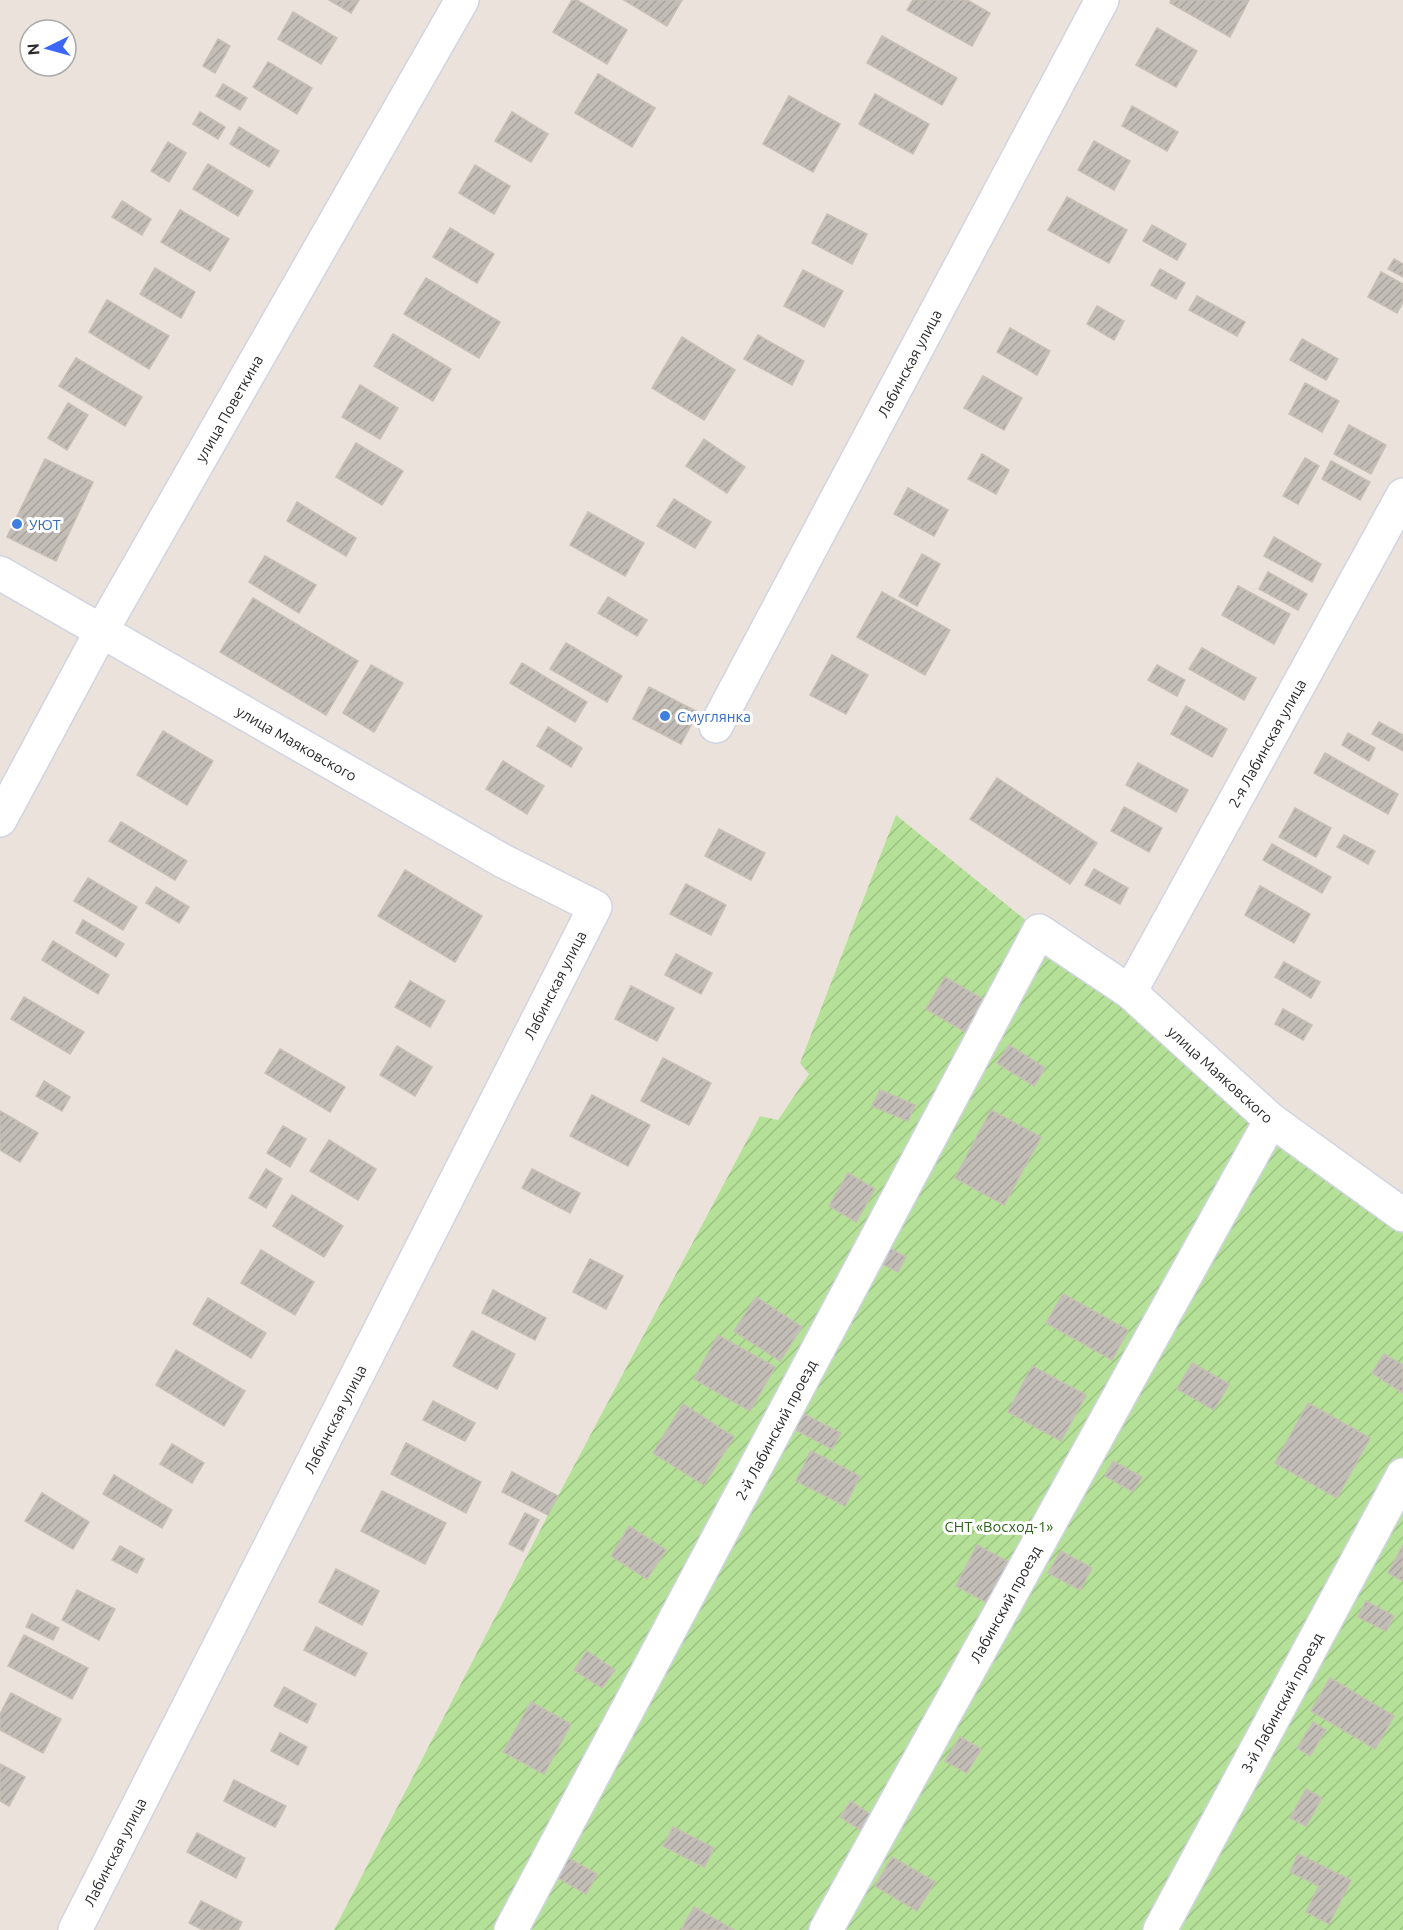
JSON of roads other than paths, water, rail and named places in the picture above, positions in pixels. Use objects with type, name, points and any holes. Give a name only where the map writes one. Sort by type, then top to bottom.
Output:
[{"type":"street","name":"улица Поветкина","points":[[0,820],[102,630],[462,0]]},
{"type":"street","name":"Лабинская улица","points":[[716,726],[1102,0]]},
{"type":"street","name":"2-я Лабинская улица","points":[[1130,992],[1403,495]]},
{"type":"street","name":"улица Маяковского","points":[[0,573],[503,861],[595,907]]},
{"type":"street","name":"Лабинская улица","points":[[75,1930],[595,907]]},
{"type":"street","name":"улица Маяковского","points":[[1040,931],[1130,992],[1271,1120],[1403,1215]]},
{"type":"street","name":"2-й Лабинский проезд","points":[[511,1930],[1040,931]]},
{"type":"street","name":"Лабинский проезд","points":[[826,1930],[1271,1120]]},
{"type":"street","name":"3-й Лабинский проезд","points":[[1160,1930],[1403,1475]]},
{"type":"place","name":"УЮТ","points":[[17,524]]},
{"type":"place","name":"Смуглянка","points":[[665,716]]},
{"type":"park label","name":"СНТ «Восход-1»","points":[[999,1526]]}]
